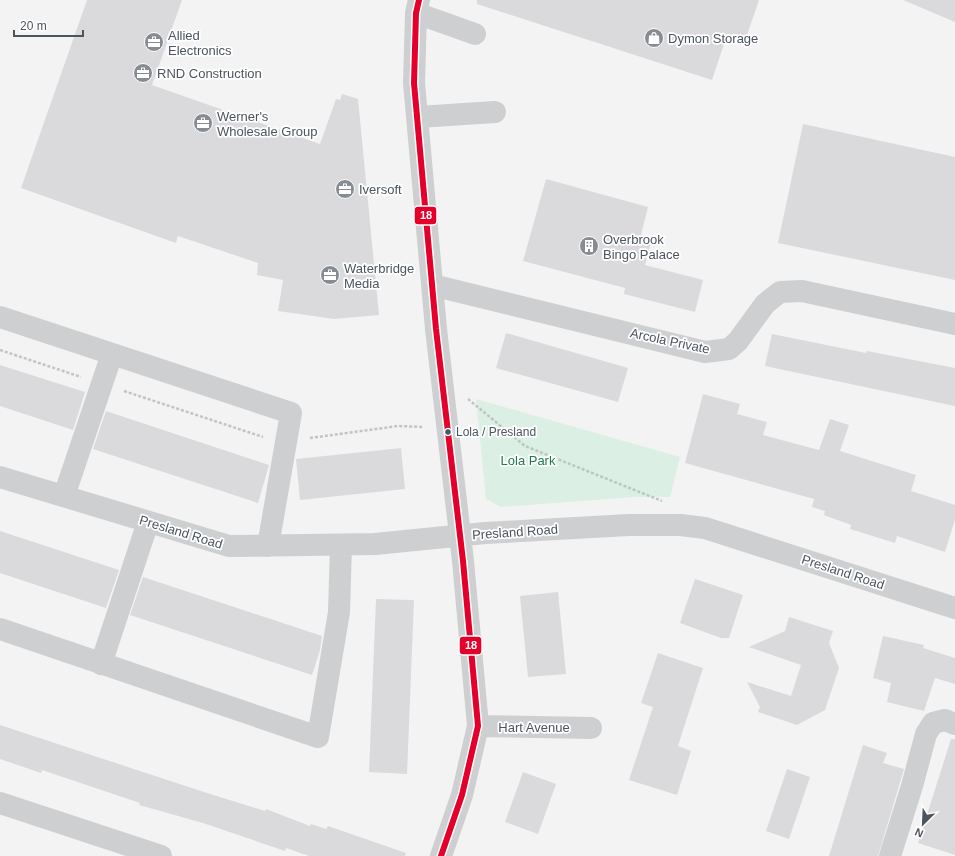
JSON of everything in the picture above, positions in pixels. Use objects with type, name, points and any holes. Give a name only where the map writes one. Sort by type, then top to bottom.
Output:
[{"type":"street","points":[[441,856],[462,796],[478,726],[459,535],[436,330],[414,83],[418,7],[475,34]]},
{"type":"street","points":[[418,117],[495,112]]},
{"type":"street","name":"Arcola Private","points":[[432,285],[705,352],[729,349],[738,341],[765,304],[780,292],[802,291],[955,324]]},
{"type":"street","points":[[0,317],[291,413],[268,546]]},
{"type":"street","points":[[64,496],[112,354]]},
{"type":"street","name":"Presland Road","points":[[0,477],[229,546],[375,544],[459,535],[629,525],[680,525],[705,528],[955,608]]},
{"type":"street","points":[[102,664],[148,522]]},
{"type":"street","points":[[0,629],[318,737],[338,612],[341,545]]},
{"type":"street","points":[[890,856],[912,786],[926,734],[933,723],[945,720],[955,724]]},
{"type":"street","name":"Hart Avenue","points":[[478,726],[591,728]]},
{"type":"street","points":[[0,803],[161,856]]},
{"type":"path","points":[[468,399],[525,446],[665,503],[680,525]]},
{"type":"green space","name":"Lola Park","points":[[476,399],[680,457],[670,497],[634,497],[501,507],[486,499]]},
{"type":"building","points":[[87,0],[182,0],[152,85],[320,144],[336,99],[340,100],[342,94],[358,99],[379,315],[334,319],[278,311],[283,280],[257,275],[258,263],[178,236],[176,243],[21,188]]},
{"type":"building","name":"Dymon Storage","points":[[477,0],[759,0],[745,41],[727,35],[712,80],[477,4]]},
{"type":"building","points":[[903,0],[955,0],[955,22]]},
{"type":"building","points":[[803,124],[955,157],[955,280],[778,243]]},
{"type":"building","name":"Overbrook Bingo Palace","points":[[546,179],[648,207],[641,235],[652,238],[645,265],[703,280],[695,312],[624,294],[625,288],[523,261]]},
{"type":"building","points":[[506,333],[628,368],[618,402],[496,368]]},
{"type":"building","points":[[772,334],[866,353],[867,351],[955,368],[955,406],[765,366]]},
{"type":"building","points":[[0,365],[85,392],[73,430],[0,406]]},
{"type":"building","points":[[703,394],[740,404],[737,414],[767,422],[763,435],[819,450],[830,419],[849,425],[840,451],[916,475],[911,491],[955,505],[955,519],[945,552],[897,536],[895,543],[850,529],[851,525],[824,515],[825,511],[812,507],[814,499],[685,463]]},
{"type":"building","points":[[106,411],[269,465],[258,503],[93,449]]},
{"type":"building","points":[[401,448],[405,489],[300,500],[296,459]]},
{"type":"building","points":[[0,531],[119,570],[106,608],[0,573]]},
{"type":"building","points":[[143,577],[322,636],[320,650],[312,675],[130,615]]},
{"type":"building","points":[[695,579],[743,595],[729,638],[721,638],[680,623]]},
{"type":"building","points":[[558,592],[566,674],[528,677],[520,596]]},
{"type":"building","points":[[376,599],[414,600],[407,774],[369,772]]},
{"type":"building","points":[[789,617],[833,631],[829,643],[839,668],[825,710],[797,725],[758,712],[760,707],[747,682],[791,696],[801,665],[749,647],[785,631]]},
{"type":"building","points":[[883,636],[924,645],[923,648],[955,658],[955,684],[935,678],[924,711],[887,702],[891,683],[873,678]]},
{"type":"building","points":[[658,653],[703,668],[678,746],[691,751],[677,795],[629,780],[653,707],[641,703]]},
{"type":"building","points":[[0,725],[207,793],[265,811],[266,809],[310,826],[311,824],[326,829],[328,826],[406,853],[405,856],[309,856],[286,848],[285,851],[203,823],[139,805],[140,803],[42,770],[41,773],[0,759]]},
{"type":"building","points":[[951,739],[955,739],[955,855],[918,843]]},
{"type":"building","points":[[863,745],[887,753],[883,763],[904,769],[878,856],[829,856]]},
{"type":"building","points":[[787,769],[810,777],[789,839],[766,831]]},
{"type":"building","points":[[523,772],[556,784],[538,834],[505,822]]},
{"type":"transit line","name":"18","points":[[419,0],[416,13],[414,83],[436,329],[463,561],[478,726],[462,795],[441,856]]},
{"type":"place","name":"Dymon Storage","points":[[654,38]]},
{"type":"place","name":"Allied Electronics","points":[[154,42]]},
{"type":"place","name":"RND Construction","points":[[143,73]]},
{"type":"place","name":"Werner's Wholesale Group","points":[[203,123]]},
{"type":"place","name":"Iversoft","points":[[345,189]]},
{"type":"place","name":"Overbrook Bingo Palace","points":[[589,246]]},
{"type":"place","name":"Waterbridge Media","points":[[330,275]]},
{"type":"place","name":"Lola / Presland","points":[[448,432]]}]
